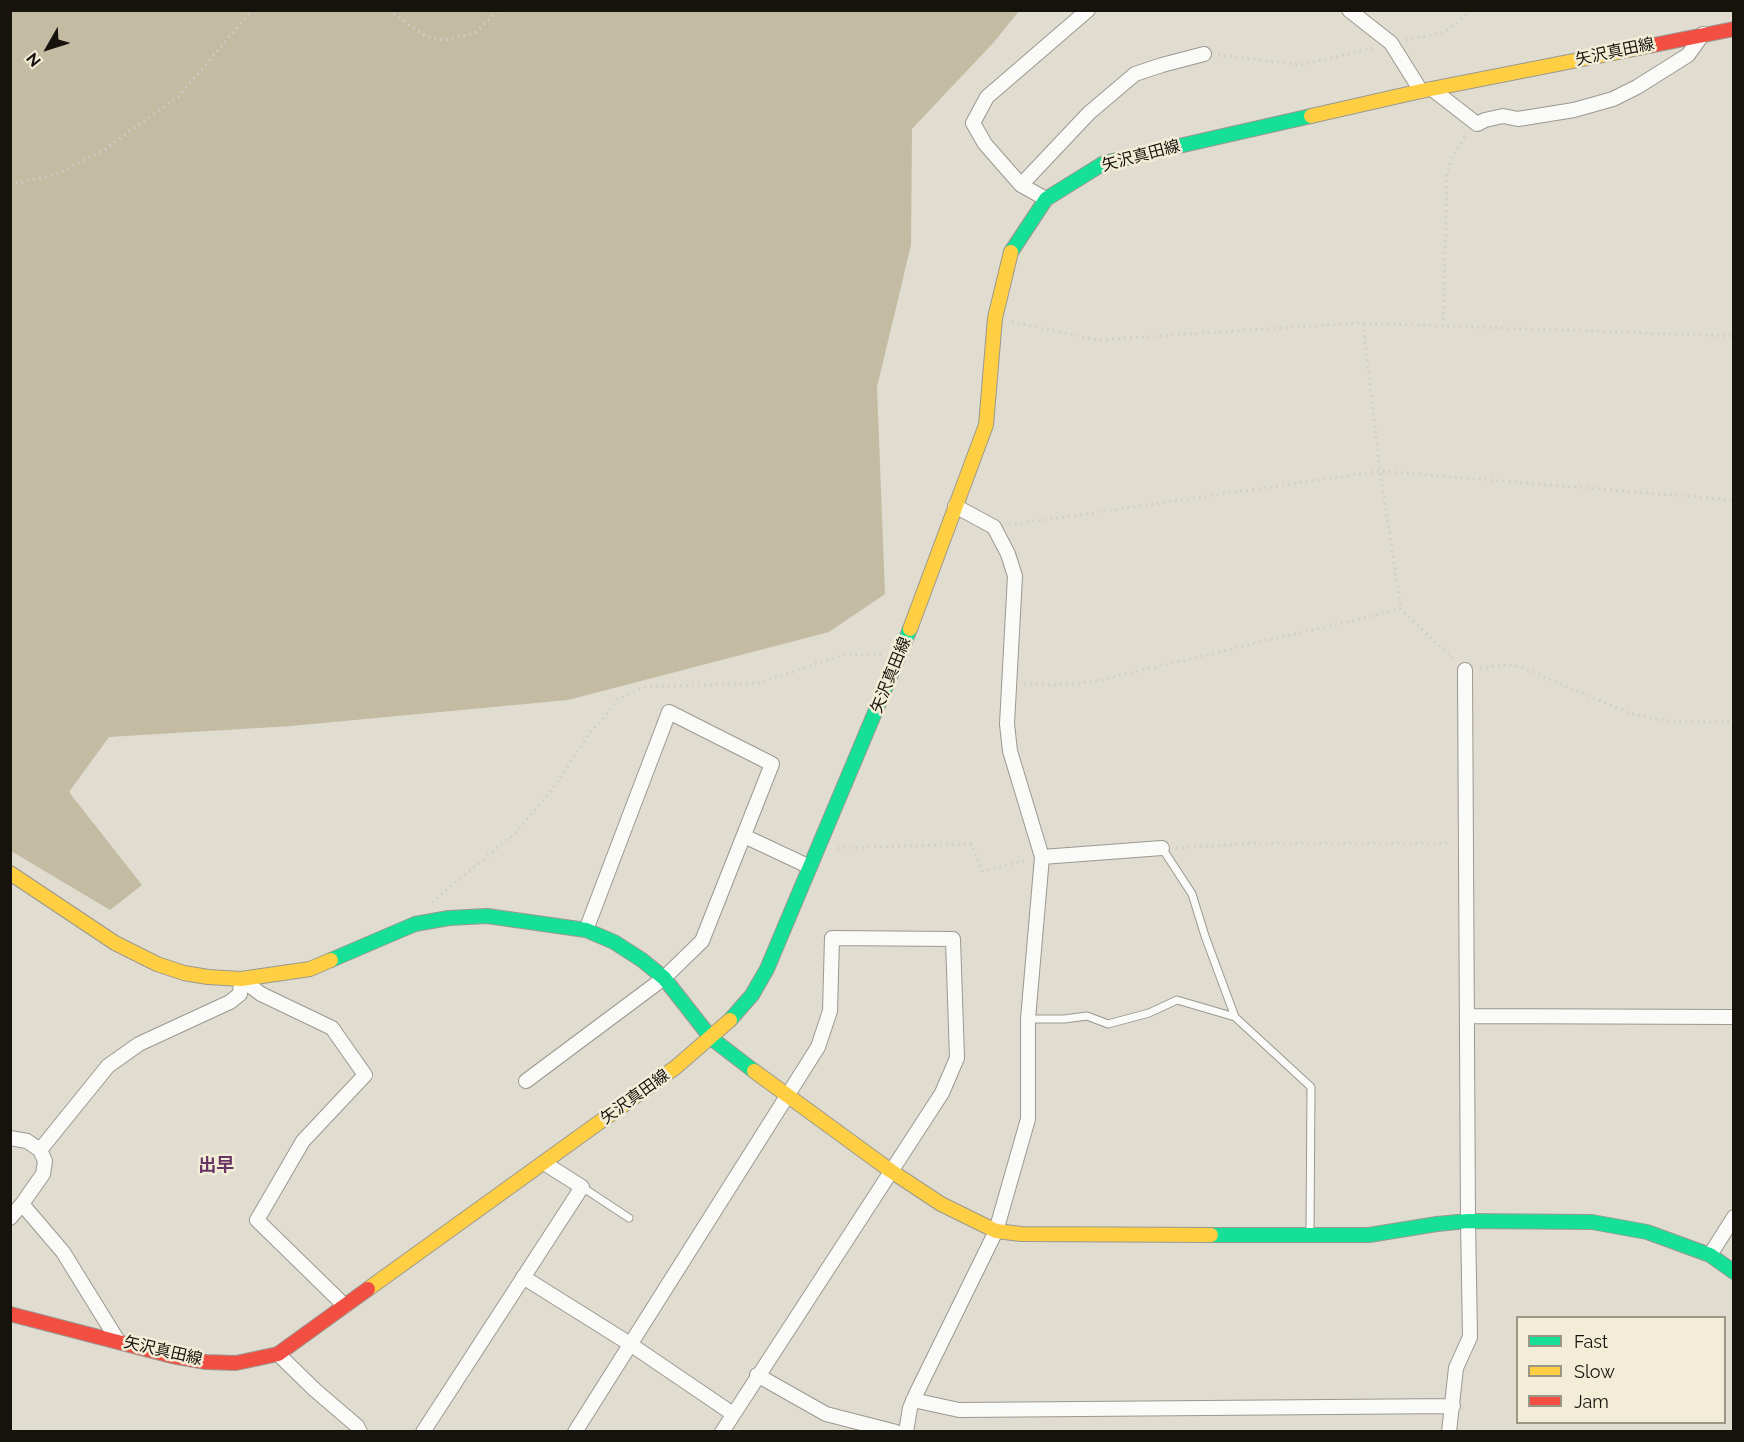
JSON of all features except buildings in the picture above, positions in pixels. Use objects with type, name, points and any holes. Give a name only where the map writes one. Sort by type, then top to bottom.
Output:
[{"type":"main road","name":"矢沢真田線","points":[[10,1314],[172,1356],[206,1362],[236,1363],[278,1354],[676,1067],[735,1016],[767,969],[901,654],[986,425],[995,318],[1012,249],[1046,199],[1104,163],[1426,90],[1734,29]]},
{"type":"main road","points":[[10,873],[115,943],[157,964],[184,973],[208,977],[241,979],[310,969],[415,924],[449,918],[487,916],[586,930],[614,942],[664,978],[711,1038],[725,1050],[891,1171],[941,1204],[996,1232],[1369,1235],[1468,1221],[1592,1222],[1647,1232],[1710,1255],[1734,1272]]},
{"type":"street","points":[[1046,199],[1021,185],[985,144],[974,123],[987,97],[1088,10]]},
{"type":"street","points":[[1349,10],[1391,43],[1426,90],[1477,124],[1503,116],[1518,119],[1574,110],[1613,99],[1688,55],[1703,34]]},
{"type":"street","points":[[1021,185],[1089,113],[1135,74],[1162,64],[1204,54]]},
{"type":"street","points":[[906,1431],[910,1408],[996,1232],[1028,1119],[1028,1019],[1042,857],[1010,751],[1007,724],[1015,576],[1008,554],[994,527],[955,506]]},
{"type":"street","points":[[1449,1431],[1456,1368],[1470,1337],[1466,669]]},
{"type":"street","points":[[526,1081],[664,978],[702,940],[772,764],[669,712],[586,930]]},
{"type":"street","points":[[744,836],[810,867]]},
{"type":"street","points":[[1042,857],[1162,848]]},
{"type":"street","points":[[575,1431],[818,1047],[830,1011],[832,938],[953,939],[957,1058],[942,1093],[722,1431]]},
{"type":"street","points":[[40,1150],[108,1066],[139,1044],[230,1002],[240,994],[241,979]]},
{"type":"street","points":[[241,979],[261,994],[332,1028],[365,1075],[303,1141],[257,1220],[345,1306]]},
{"type":"street","points":[[1468,1016],[1734,1017]]},
{"type":"street","points":[[10,1138],[27,1141],[40,1150],[45,1161],[43,1174],[10,1218]]},
{"type":"street","points":[[423,1431],[582,1187],[544,1162]]},
{"type":"street","points":[[22,1204],[63,1252],[118,1341]]},
{"type":"street","points":[[1710,1255],[1734,1217]]},
{"type":"street","points":[[523,1278],[630,1344],[733,1414]]},
{"type":"street","points":[[278,1354],[360,1431]]},
{"type":"street","points":[[758,1375],[826,1414],[896,1431]]},
{"type":"street","points":[[914,1400],[959,1410],[1453,1406]]},
{"type":"lane","points":[[1162,848],[1192,894],[1235,1017]]},
{"type":"lane","points":[[1028,1019],[1064,1019],[1087,1016],[1108,1024],[1149,1013],[1177,1000],[1235,1017],[1311,1087],[1310,1234]]},
{"type":"lane","points":[[582,1187],[629,1218]]},
{"type":"path","points":[[10,185],[57,174],[104,150],[179,96],[252,10]]},
{"type":"path","points":[[389,10],[425,36],[444,40],[475,33],[499,10]]},
{"type":"path","points":[[1204,54],[1302,66],[1445,32],[1472,10]]},
{"type":"path","points":[[1443,326],[1447,175],[1452,158],[1467,134],[1477,124]]},
{"type":"path","points":[[995,318],[1097,340],[1363,324],[1734,336]]},
{"type":"path","points":[[1363,324],[1380,471],[1401,610],[1466,669],[1509,665],[1523,668],[1629,713],[1654,719],[1685,722],[1734,722]]},
{"type":"path","points":[[994,527],[1380,471],[1734,500]]},
{"type":"path","points":[[1010,684],[1059,685],[1092,682],[1401,610]]},
{"type":"path","points":[[415,924],[419,912],[514,834],[552,790],[591,731],[618,699],[644,687],[758,683],[843,655],[901,654]]},
{"type":"path","points":[[1162,848],[1256,843],[1467,843]]},
{"type":"path","points":[[818,849],[971,844],[982,871],[1042,857]]},
{"type":"shaded area","points":[[11,10],[1019,11],[994,42],[912,129],[911,245],[877,387],[885,594],[829,632],[568,700],[291,726],[109,737],[69,792],[142,885],[110,910],[11,851]]},
{"type":"traffic: fast","points":[[1011,252],[1046,199],[1104,163],[1311,116]]},
{"type":"traffic: fast","points":[[730,1020],[752,995],[767,969],[910,629]]},
{"type":"traffic: fast","points":[[331,960],[415,924],[449,918],[487,916],[586,930],[614,942],[664,978],[711,1038],[754,1071]]},
{"type":"traffic: fast","points":[[1211,1235],[1369,1235],[1468,1221],[1592,1222],[1647,1232],[1710,1255],[1734,1272]]},
{"type":"traffic: slow","points":[[1311,116],[1421,91],[1649,46]]},
{"type":"traffic: slow","points":[[910,629],[986,425],[995,318],[1011,252]]},
{"type":"traffic: slow","points":[[10,873],[115,943],[157,964],[184,973],[241,979],[310,969],[331,960]]},
{"type":"traffic: slow","points":[[368,1289],[676,1067],[730,1020]]},
{"type":"traffic: slow","points":[[754,1071],[891,1171],[941,1204],[996,1231],[1021,1234],[1211,1235]]},
{"type":"traffic: jam","points":[[1649,46],[1734,29]]},
{"type":"traffic: jam","points":[[10,1314],[172,1356],[206,1362],[236,1363],[278,1354],[368,1289]]},
{"type":"district","name":"出早","points":[[216,1166]]}]
